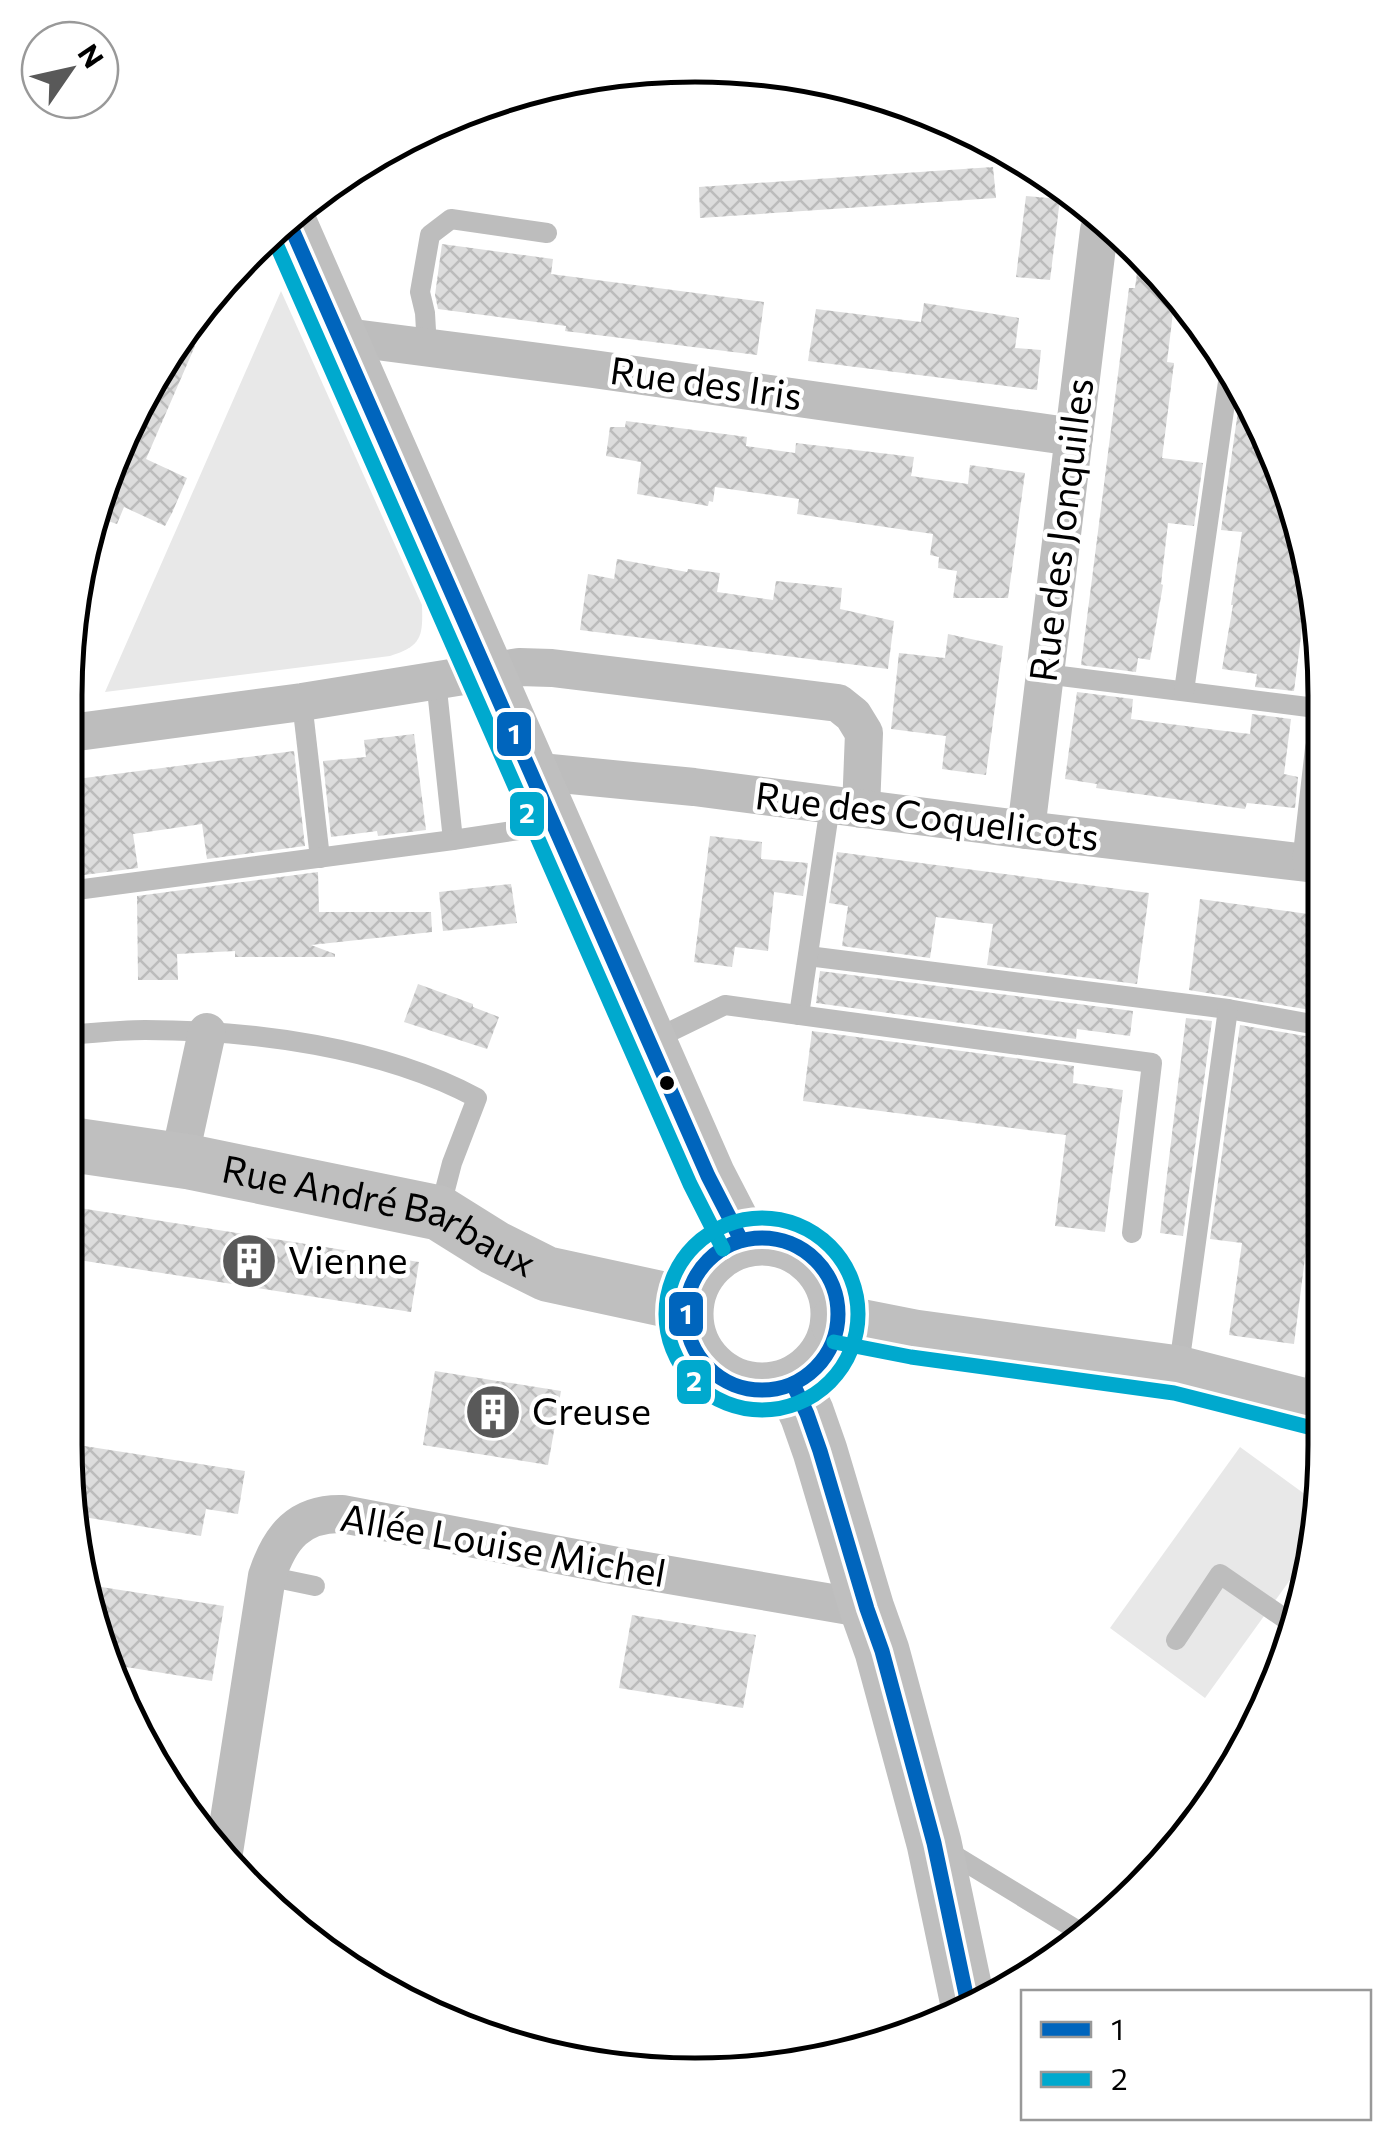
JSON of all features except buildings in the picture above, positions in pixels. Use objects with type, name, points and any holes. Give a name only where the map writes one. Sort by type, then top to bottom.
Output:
[{"type":"street","points":[[293,233],[338,336],[461,676],[530,771],[708,1176],[741,1240]]},
{"type":"street","name":"Rue des Jonquilles","points":[[1026,830],[1099,235]]},
{"type":"street","name":"Rue des Iris","points":[[338,336],[594,368],[1074,437]]},
{"type":"street","points":[[83,731],[302,702],[519,666],[552,668],[838,702],[854,715],[864,733],[846,808]]},
{"type":"street","name":"Rue des Coquelicots","points":[[530,771],[1308,863]]},
{"type":"street","points":[[178,1160],[207,1032]]},
{"type":"street","name":"Rue André Barbaux","points":[[83,1146],[178,1160],[439,1213],[547,1274],[686,1304]]},
{"type":"street","points":[[741,1240],[783,1240],[819,1262],[831,1280],[838,1301],[838,1322],[831,1348],[815,1370],[793,1384],[753,1389],[716,1375],[698,1355],[688,1330],[686,1304],[692,1282],[721,1249],[741,1240]]},
{"type":"street","points":[[838,1322],[914,1337],[1308,1390]]},
{"type":"street","points":[[793,1384],[820,1451],[882,1652],[934,1842],[966,1994]]},
{"type":"street","name":"Allée Louise Michel","points":[[226,1838],[267,1576],[274,1554],[304,1521],[324,1514],[342,1514],[867,1609]]},
{"type":"lane","points":[[426,348],[420,292],[430,235],[450,219],[548,233]]},
{"type":"lane","points":[[1184,691],[1227,391]]},
{"type":"lane","points":[[1044,674],[1308,707]]},
{"type":"lane","points":[[453,840],[461,676]]},
{"type":"lane","points":[[302,702],[320,858]]},
{"type":"lane","points":[[799,1016],[808,956],[846,808]]},
{"type":"lane","points":[[83,889],[553,824]]},
{"type":"lane","points":[[808,956],[1228,1009],[1308,1023]]},
{"type":"lane","points":[[649,1042],[725,1005],[1152,1063],[1132,1233]]},
{"type":"lane","points":[[1178,1373],[1228,1009]]},
{"type":"lane","points":[[83,1034],[143,1030],[240,1033],[358,1053],[452,1084],[478,1098],[452,1163],[439,1213]]},
{"type":"lane","points":[[1176,1640],[1220,1574],[1283,1618]]},
{"type":"lane","points":[[267,1576],[315,1586]]},
{"type":"lane","points":[[934,1842],[1074,1927]]},
{"type":"shaded area","points":[[281,291],[422,605],[418,638],[409,648],[390,656],[105,692]]},
{"type":"shaded area","points":[[1240,1447],[1306,1495],[1295,1573],[1205,1698],[1110,1628]]},
{"type":"transit line","name":"1","points":[[294,233],[708,1176],[741,1240]]},
{"type":"transit line","name":"2","points":[[278,247],[690,1184],[723,1249]]},
{"type":"transit line","name":"2","points":[[762,1218],[799,1225],[830,1246],[851,1277],[858,1314],[851,1351],[830,1382],[799,1403],[762,1410],[725,1403],[694,1382],[673,1351],[666,1314],[673,1277],[694,1246],[725,1225],[762,1218]]},
{"type":"transit line","name":"1","points":[[762,1238],[791,1244],[816,1260],[832,1285],[838,1314],[832,1343],[816,1368],[791,1384],[762,1390],[733,1384],[708,1368],[692,1343],[686,1314],[692,1285],[708,1260],[733,1244],[762,1238]]},
{"type":"transit line","name":"2","points":[[834,1342],[911,1357],[1174,1393],[1308,1427]]},
{"type":"transit line","name":"1","points":[[793,1384],[820,1451],[882,1651],[934,1843],[966,1994]]},
{"type":"place","name":"Vienne","points":[[249,1261]]},
{"type":"place","name":"Creuse","points":[[493,1412]]}]
